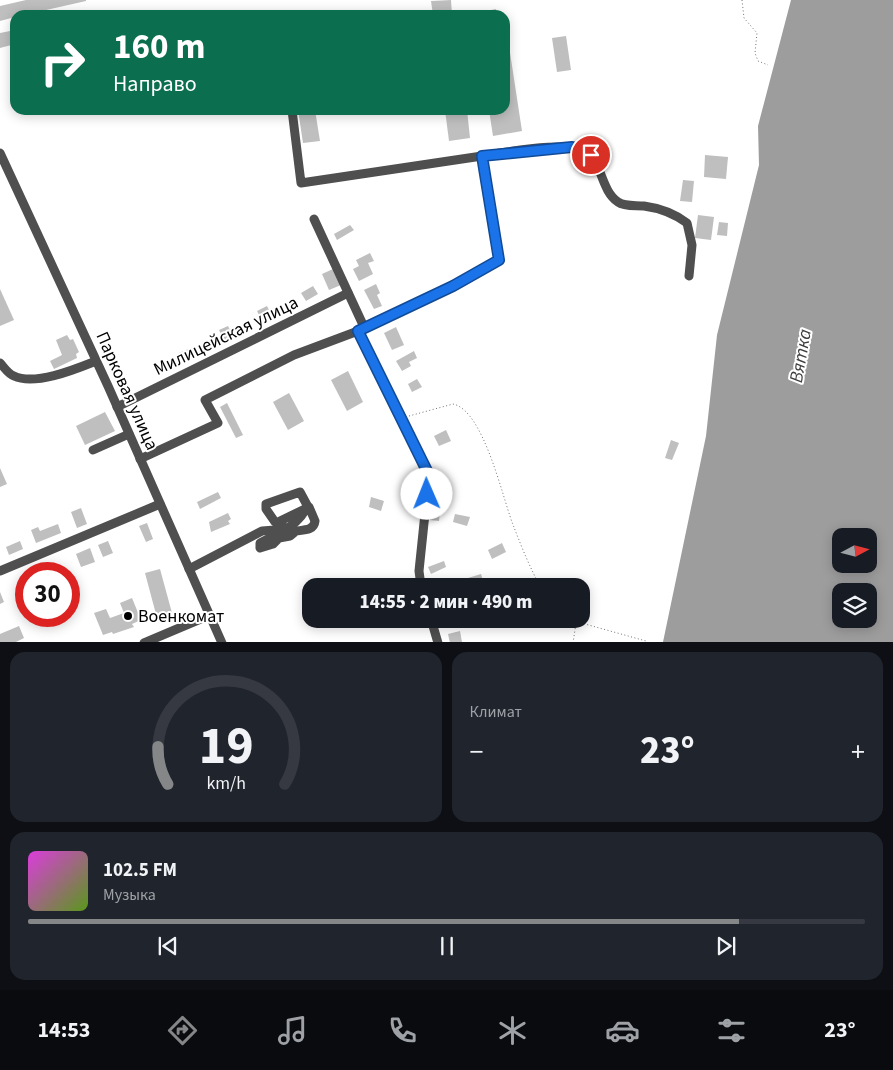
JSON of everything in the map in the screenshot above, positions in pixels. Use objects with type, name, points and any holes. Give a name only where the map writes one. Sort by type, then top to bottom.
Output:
[{"type":"street","points":[[293,115],[301,183],[545,148],[572,147],[583,150],[591,155],[612,196],[619,203],[658,209],[687,223],[692,245],[689,276]]},
{"type":"street","name":"Парковая улица","points":[[0,153],[117,407],[222,642]]},
{"type":"street","points":[[140,459],[218,423],[205,400],[302,352],[361,329],[453,286],[499,260],[482,156]]},
{"type":"street","points":[[314,219],[348,293],[361,329],[401,419],[429,475],[419,571],[420,578]]},
{"type":"street","name":"Милицейская улица","points":[[117,407],[348,293]]},
{"type":"street","points":[[0,363],[11,375],[20,379],[53,376],[96,361]]},
{"type":"street","points":[[93,450],[129,434]]},
{"type":"street","points":[[273,522],[265,506],[284,497],[302,493],[309,509],[315,523],[313,527],[305,531],[296,531],[290,536],[279,538],[273,544],[260,548],[260,543],[282,532],[309,509]]},
{"type":"street","points":[[0,571],[160,504]]},
{"type":"street","points":[[262,531],[267,524],[309,509]]},
{"type":"street","points":[[189,568],[262,531],[273,522],[296,520]]},
{"type":"street","points":[[144,642],[210,615]]},
{"type":"street","points":[[434,628],[438,642]]},
{"type":"path","points":[[742,0],[744,18],[757,33],[756,57],[758,61],[768,65]]},
{"type":"path","points":[[401,419],[453,404],[460,406],[471,418],[487,449],[512,523],[536,578]]},
{"type":"path","points":[[590,626],[646,641]]},
{"type":"path","points":[[573,642],[575,628]]},
{"type":"water","name":"Вятка","points":[[791,0],[893,0],[893,642],[663,642],[706,436],[717,335],[759,165],[758,126]]},
{"type":"building","points":[[26,0],[86,0],[46,10],[10,10],[10,18],[0,21],[0,6]]},
{"type":"building","points":[[451,0],[452,10],[432,10],[431,1]]},
{"type":"building","points":[[10,31],[10,45],[0,48],[0,33]]},
{"type":"building","points":[[566,36],[571,70],[557,72],[552,38]]},
{"type":"building","points":[[510,53],[522,131],[493,136],[490,115],[510,115]]},
{"type":"building","points":[[299,115],[316,115],[320,141],[303,143]]},
{"type":"building","points":[[446,115],[468,115],[470,138],[449,141]]},
{"type":"building","points":[[705,155],[728,157],[726,179],[704,177]]},
{"type":"building","points":[[683,180],[694,181],[692,202],[680,201]]},
{"type":"building","points":[[698,215],[714,217],[711,240],[695,238]]},
{"type":"building","points":[[719,222],[728,223],[727,236],[717,235]]},
{"type":"building","points":[[350,225],[354,230],[337,240],[334,234]]},
{"type":"building","points":[[370,253],[374,261],[368,263],[373,274],[359,281],[353,269],[359,266],[356,260]]},
{"type":"building","points":[[333,269],[341,285],[329,290],[322,274]]},
{"type":"building","points":[[376,284],[380,293],[377,295],[382,306],[374,309],[364,290]]},
{"type":"building","points":[[313,286],[318,294],[306,301],[301,293]]},
{"type":"building","points":[[0,289],[14,320],[0,326]]},
{"type":"building","points":[[267,306],[273,318],[263,323],[257,311]]},
{"type":"building","points":[[228,326],[234,338],[225,342],[219,330]]},
{"type":"building","points":[[396,327],[404,345],[392,350],[384,333]]},
{"type":"building","points":[[67,335],[70,340],[73,339],[79,352],[76,354],[77,358],[54,369],[50,361],[62,355],[56,340]]},
{"type":"building","points":[[193,347],[198,356],[184,362],[179,353]]},
{"type":"building","points":[[414,351],[417,358],[409,362],[411,366],[402,371],[396,361]]},
{"type":"building","points":[[348,371],[363,402],[347,411],[331,380]]},
{"type":"building","points":[[417,379],[422,387],[412,392],[408,384]]},
{"type":"building","points":[[289,393],[304,421],[288,430],[273,402]]},
{"type":"building","points":[[227,403],[243,435],[236,438],[220,407]]},
{"type":"building","points":[[105,412],[115,431],[85,445],[76,426]]},
{"type":"building","points":[[446,430],[451,441],[439,446],[434,436]]},
{"type":"building","points":[[671,440],[679,443],[672,460],[665,458]]},
{"type":"building","points":[[0,468],[7,484],[0,487]]},
{"type":"building","points":[[218,492],[221,498],[200,509],[197,502]]},
{"type":"building","points":[[371,497],[384,501],[381,511],[369,507]]},
{"type":"building","points":[[432,499],[441,500],[439,521],[430,520]]},
{"type":"building","points":[[81,508],[87,524],[77,528],[71,512]]},
{"type":"building","points":[[228,513],[231,519],[228,521],[230,524],[211,532],[209,522]]},
{"type":"building","points":[[455,514],[470,517],[467,526],[453,522]]},
{"type":"building","points":[[147,523],[153,539],[146,542],[139,526]]},
{"type":"building","points":[[58,524],[61,533],[36,543],[31,530],[38,527],[40,531]]},
{"type":"building","points":[[20,541],[23,549],[9,555],[6,547]]},
{"type":"building","points":[[108,541],[113,553],[103,557],[98,545]]},
{"type":"building","points":[[502,543],[506,552],[492,559],[488,550]]},
{"type":"building","points":[[90,548],[95,562],[81,567],[76,554]]},
{"type":"building","points":[[444,561],[446,567],[431,574],[428,567]]},
{"type":"building","points":[[160,569],[172,613],[157,618],[145,573]]},
{"type":"building","points":[[481,574],[482,578],[468,578]]},
{"type":"building","points":[[0,592],[4,602],[0,604]]},
{"type":"building","name":"Военкомат","points":[[132,598],[141,620],[132,624],[134,627],[113,634],[112,632],[103,635],[94,613],[106,609],[110,618],[124,613],[120,603]]},
{"type":"building","points":[[19,627],[24,638],[16,642],[0,642],[0,634]]},
{"type":"building","points":[[460,631],[462,642],[450,642],[448,634]]},
{"type":"place","name":"Военкомат","points":[[128,616]]},
{"type":"route","points":[[427,494],[429,475],[358,331],[453,286],[499,260],[482,156],[545,148],[572,147],[583,150],[591,155]]}]
